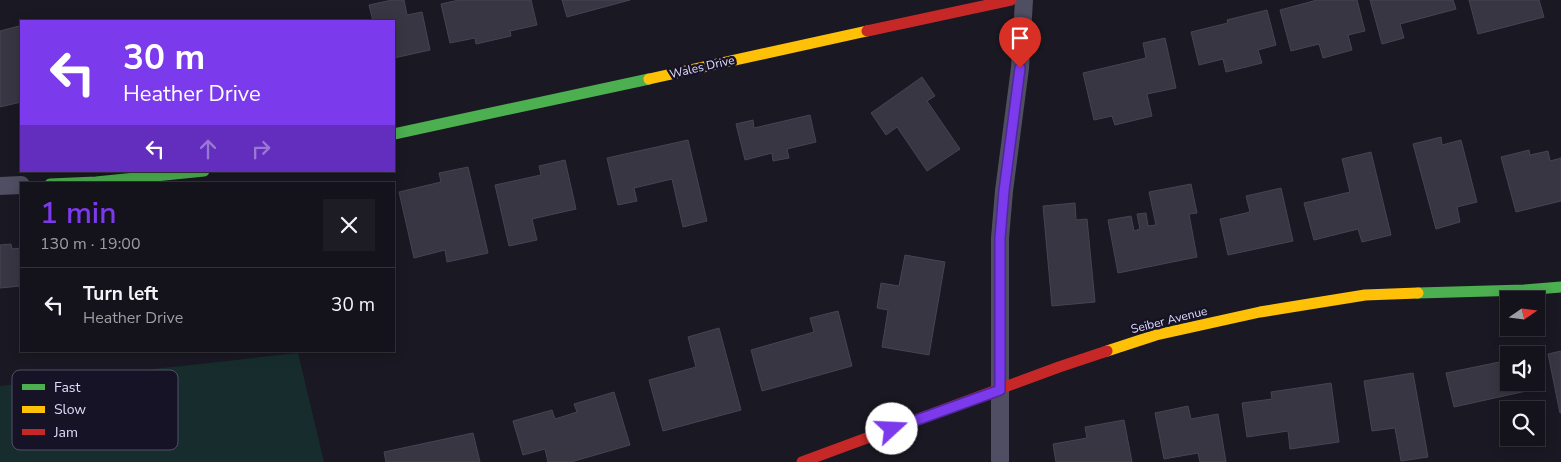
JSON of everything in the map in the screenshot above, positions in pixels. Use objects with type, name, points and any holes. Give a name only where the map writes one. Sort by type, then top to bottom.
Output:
[{"type":"street","name":"Wales Drive","points":[[395,134],[1011,0]]},
{"type":"street","points":[[1000,462],[1000,238],[1004,191],[1020,68],[1024,0]]},
{"type":"street","points":[[96,182],[194,172]]},
{"type":"street","points":[[0,186],[20,185]]},
{"type":"street","name":"Seiber Avenue","points":[[802,462],[1059,367],[1156,335],[1260,312],[1365,295],[1524,290],[1561,286]]},
{"type":"green space","points":[[298,353],[324,462],[0,462],[0,386],[12,385],[12,450],[178,450],[178,370],[144,370]]},
{"type":"building","points":[[392,0],[404,0],[407,15],[422,12],[430,50],[395,58],[395,20],[373,20],[369,5]]},
{"type":"building","points":[[459,0],[531,0],[537,25],[510,31],[511,36],[476,44],[475,38],[450,43],[441,4]]},
{"type":"building","points":[[562,0],[630,0],[567,17]]},
{"type":"building","points":[[1317,0],[1357,0],[1365,31],[1348,35],[1352,50],[1323,58],[1319,44],[1291,51],[1280,10]]},
{"type":"building","points":[[1370,0],[1453,0],[1456,9],[1400,24],[1404,38],[1382,44]]},
{"type":"building","points":[[1469,0],[1539,0],[1544,17],[1478,34]]},
{"type":"building","points":[[1267,10],[1276,45],[1258,50],[1262,63],[1226,72],[1223,59],[1199,65],[1191,32],[1228,23],[1227,20]]},
{"type":"building","points":[[19,26],[20,30],[20,102],[0,107],[0,31]]},
{"type":"building","points":[[1165,38],[1176,88],[1147,94],[1152,116],[1115,125],[1112,116],[1094,120],[1083,73],[1146,58],[1143,43]]},
{"type":"building","points":[[922,77],[935,96],[927,101],[960,149],[927,171],[897,127],[886,135],[871,113]]},
{"type":"building","points":[[810,115],[816,142],[787,149],[789,158],[773,161],[772,153],[745,160],[736,124],[753,120],[754,128]]},
{"type":"building","points":[[1441,137],[1442,145],[1461,140],[1477,202],[1457,207],[1460,222],[1436,229],[1413,144]]},
{"type":"building","points":[[688,140],[707,221],[683,227],[672,179],[634,188],[637,201],[618,205],[607,158]]},
{"type":"building","points":[[1529,150],[1530,155],[1548,151],[1550,161],[1561,158],[1561,201],[1516,212],[1501,157]]},
{"type":"building","points":[[1371,152],[1391,235],[1362,242],[1358,229],[1314,240],[1304,203],[1350,192],[1342,159]]},
{"type":"building","points":[[565,160],[576,209],[532,219],[537,240],[509,246],[495,185],[541,175],[539,166]]},
{"type":"building","points":[[468,167],[488,253],[447,262],[445,250],[414,258],[399,192],[441,182],[439,173]]},
{"type":"building","points":[[1191,184],[1197,213],[1189,214],[1197,257],[1118,273],[1108,220],[1131,216],[1134,231],[1140,229],[1137,214],[1146,213],[1148,226],[1156,225],[1149,192]]},
{"type":"building","points":[[1281,188],[1293,241],[1228,255],[1220,219],[1250,212],[1246,196]]},
{"type":"building","points":[[1075,203],[1076,220],[1087,219],[1095,302],[1052,306],[1043,206]]},
{"type":"building","points":[[11,244],[12,249],[20,248],[20,286],[0,288],[0,245]]},
{"type":"building","points":[[905,255],[945,262],[929,355],[882,347],[888,310],[877,308],[881,283],[899,286]]},
{"type":"building","points":[[838,311],[852,366],[762,391],[751,350],[814,332],[810,318]]},
{"type":"building","points":[[719,328],[741,410],[663,431],[649,380],[696,367],[688,337]]},
{"type":"building","points":[[1561,351],[1561,413],[1560,413],[1548,354]]},
{"type":"building","points":[[1500,362],[1500,391],[1526,391],[1454,407],[1446,373]]},
{"type":"building","points":[[1413,373],[1428,457],[1401,461],[1395,428],[1372,431],[1364,381]]},
{"type":"building","points":[[1331,383],[1339,442],[1290,449],[1288,431],[1247,437],[1242,403],[1272,399],[1271,392]]},
{"type":"building","points":[[614,392],[630,445],[571,462],[548,462],[545,449],[523,455],[513,421],[552,410],[555,419],[577,412],[574,404]]},
{"type":"building","points":[[1188,406],[1191,419],[1218,414],[1226,462],[1200,462],[1198,453],[1164,459],[1155,413]]},
{"type":"building","points":[[1124,420],[1132,462],[1056,462],[1053,444],[1087,438],[1085,427]]},
{"type":"building","points":[[473,433],[480,462],[386,462],[384,452]]},
{"type":"traffic: fast","points":[[395,134],[649,79]]},
{"type":"traffic: fast","points":[[96,182],[194,172]]},
{"type":"traffic: fast","points":[[1418,293],[1561,287]]},
{"type":"traffic: slow","points":[[649,79],[867,31]]},
{"type":"traffic: slow","points":[[1107,351],[1156,335],[1260,312],[1365,295],[1418,293]]},
{"type":"traffic: jam","points":[[867,31],[1011,0]]},
{"type":"traffic: jam","points":[[802,462],[1107,351]]},
{"type":"route","points":[[892,429],[1000,390],[1000,238],[1004,191],[1020,68]]}]
